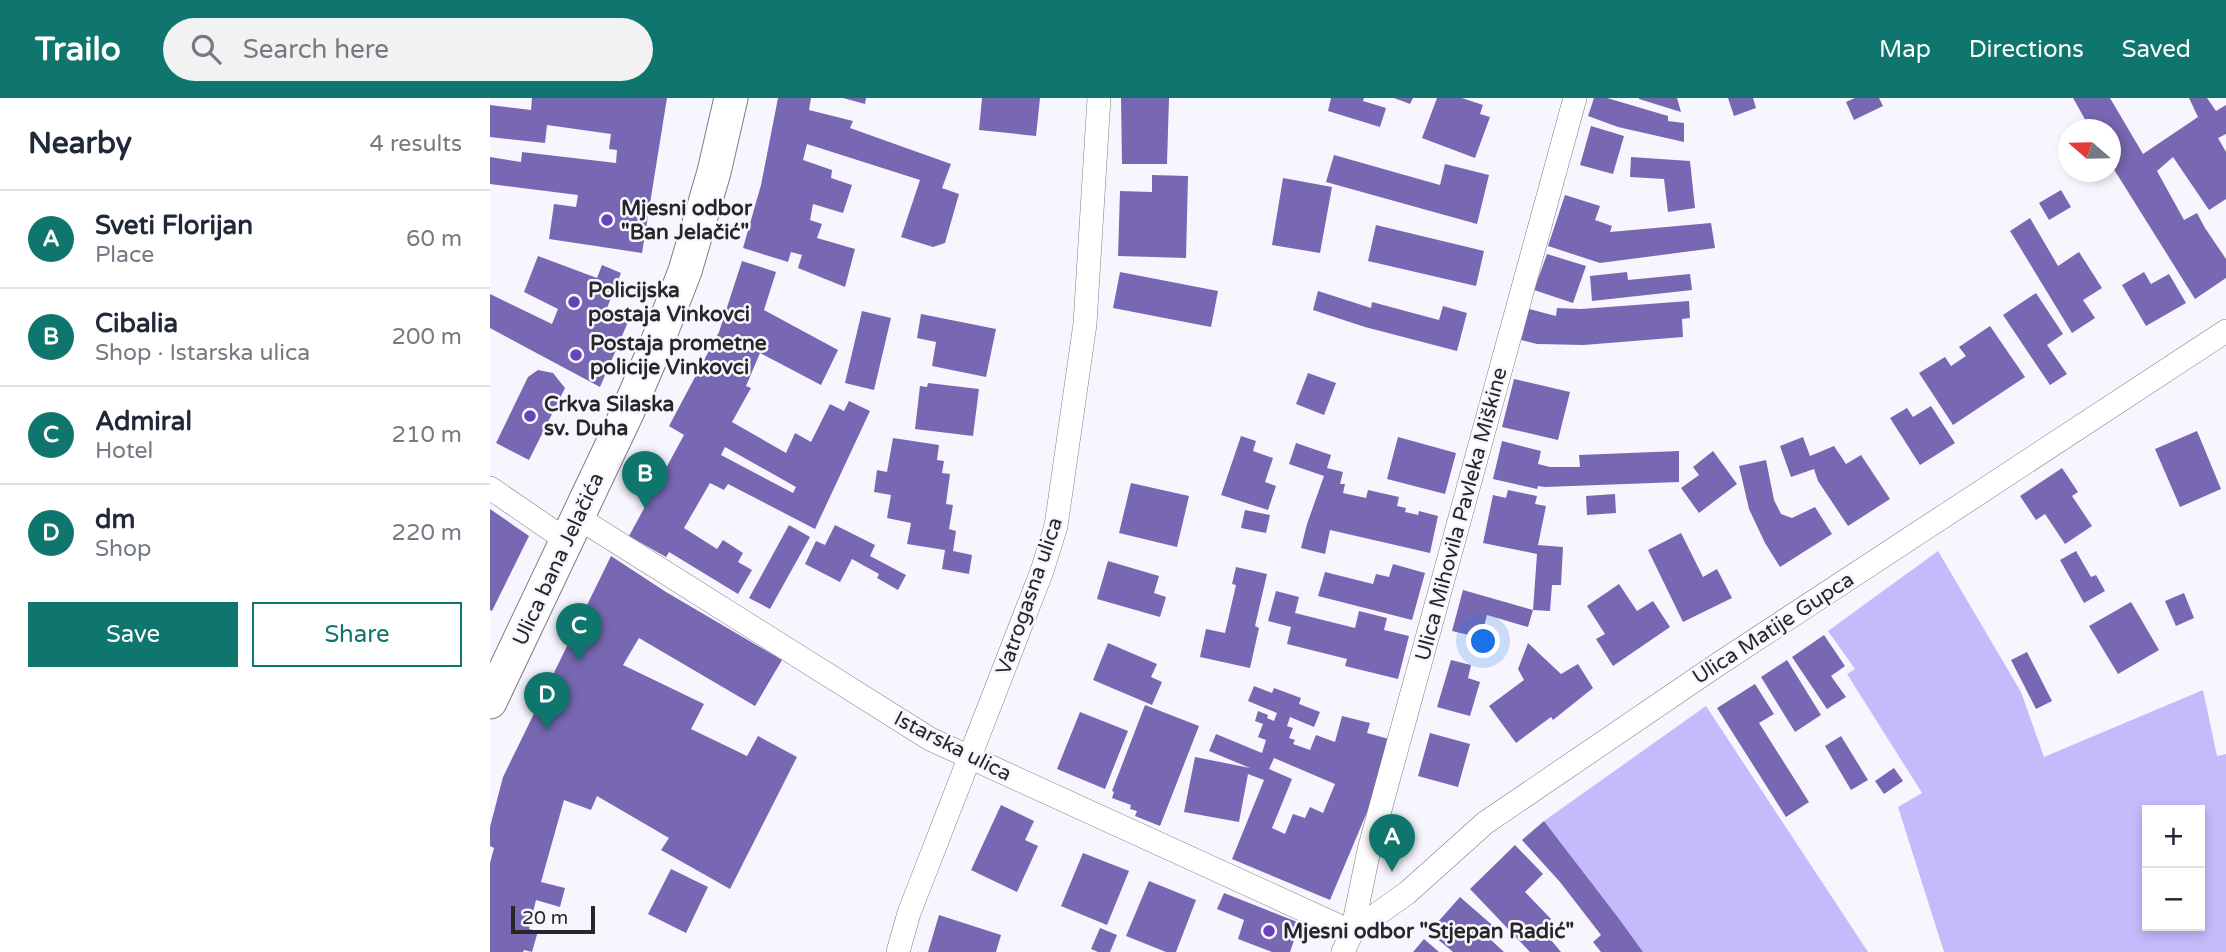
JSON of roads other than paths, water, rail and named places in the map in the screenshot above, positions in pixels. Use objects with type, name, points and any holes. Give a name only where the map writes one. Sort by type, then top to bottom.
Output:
[{"type":"main road","name":"Ulica bana Jelačića","points":[[490,702],[634,398],[685,271],[714,172],[731,98]]},
{"type":"street","name":"Vatrogasna ulica","points":[[898,952],[909,913],[1042,571],[1056,526],[1085,324],[1099,98]]},
{"type":"street","name":"Ulica Mihovila Pavleka Miškine","points":[[1347,942],[1369,850],[1575,98]]},
{"type":"street","name":"Ulica Matije Gupca","points":[[1347,942],[1485,823],[1717,664],[2226,331]]},
{"type":"street","name":"Istarska ulica","points":[[490,488],[572,528],[930,739],[1347,942]]},
{"type":"place","name":"Mjesni odbor \"Ban Jelačić\"","points":[[607,220]]},
{"type":"place","name":"Policijska postaja Vinkovci","points":[[574,302]]},
{"type":"place","name":"Postaja prometne policije Vinkovci","points":[[576,355]]},
{"type":"place","name":"Crkva Silaska sv. Duha","points":[[530,416]]},
{"type":"place","name":"Cibalia","points":[[645,509]]},
{"type":"place","name":"Admiral","points":[[579,661]]},
{"type":"place","name":"dm","points":[[547,730]]},
{"type":"place","name":"Sveti Florijan","points":[[1392,872]]},
{"type":"place","name":"Mjesni odbor \"Stjepan Radić\"","points":[[1269,931]]}]
